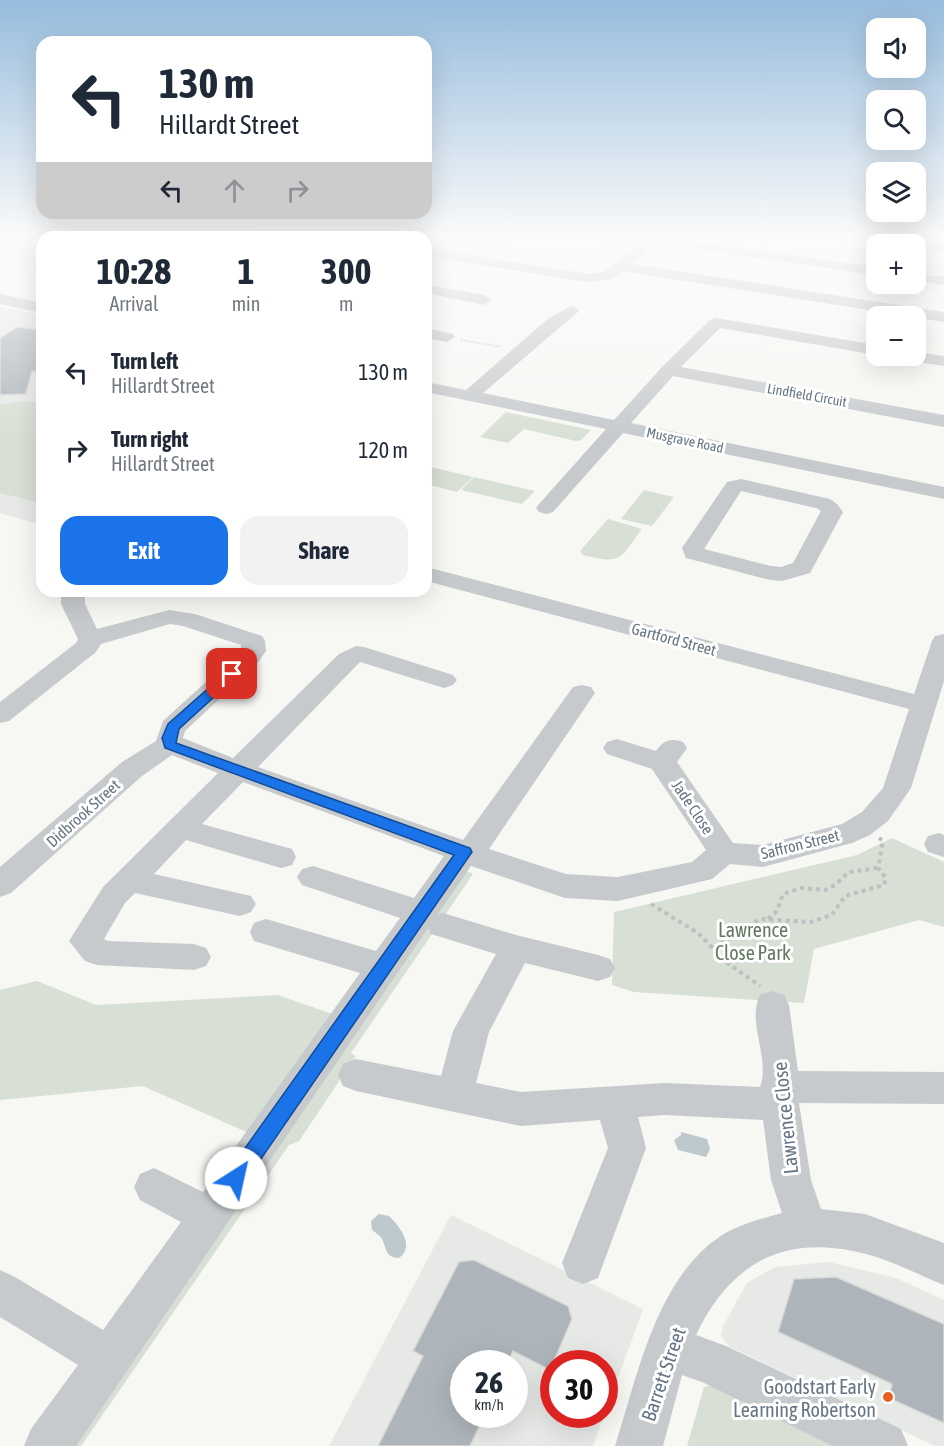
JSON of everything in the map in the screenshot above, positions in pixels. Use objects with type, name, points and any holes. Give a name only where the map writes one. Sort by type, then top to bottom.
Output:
[{"type":"street","points":[[877,306],[944,317]]},
{"type":"street","points":[[469,396],[571,310]]},
{"type":"street","points":[[546,508],[669,370],[716,323],[866,348]]},
{"type":"street","points":[[529,326],[546,329]]},
{"type":"street","points":[[432,334],[447,337]]},
{"type":"street","points":[[926,358],[944,361]]},
{"type":"street","name":"Lindfield Circuit","points":[[669,370],[944,421]]},
{"type":"street","name":"Musgrave Road","points":[[432,388],[944,493]]},
{"type":"street","points":[[741,485],[823,503],[830,508],[832,512],[802,568],[782,574],[770,573],[694,553],[693,548],[734,486],[741,485]]},
{"type":"street","name":"Gartford Street","points":[[432,576],[923,705]]},
{"type":"street","points":[[0,715],[87,647],[90,639],[73,604],[73,597]]},
{"type":"street","points":[[90,639],[169,617],[186,619],[253,641],[254,651],[247,660],[173,727],[169,738],[170,745],[467,853],[565,886],[618,889],[701,871],[724,853]]},
{"type":"street","name":"Saffron Street","points":[[724,853],[763,856],[852,832],[865,825],[886,807],[897,788],[944,640]]},
{"type":"street","points":[[194,957],[108,954],[97,952],[86,941],[114,895],[353,656],[364,655],[444,680]]},
{"type":"street","points":[[48,1446],[384,967],[432,919],[467,853],[582,693]]},
{"type":"street","name":"Didbrook Street","points":[[0,885],[132,769],[152,754],[170,745]]},
{"type":"street","name":"Jade Close","points":[[617,748],[667,755],[724,853]]},
{"type":"street","points":[[180,828],[281,857]]},
{"type":"street","points":[[313,877],[516,948],[598,968]]},
{"type":"street","points":[[129,880],[240,904]]},
{"type":"street","points":[[266,933],[384,967]]},
{"type":"street","points":[[455,1094],[471,1031],[516,948]]},
{"type":"street","name":"Lawrence Close","points":[[767,996],[780,1063],[779,1096],[791,1180],[808,1229]]},
{"type":"street","points":[[356,1076],[521,1109],[665,1099],[944,1088]]},
{"type":"street","points":[[583,1263],[627,1148],[615,1103]]},
{"type":"street","points":[[154,1187],[208,1216]]},
{"type":"street","name":"Barrett Street","points":[[639,1446],[668,1348],[694,1294],[723,1259],[762,1238],[808,1229],[851,1231],[905,1247],[944,1264]]},
{"type":"street","points":[[0,1292],[109,1359]]},
{"type":"street","points":[[668,1348],[710,1362],[885,1446]]},
{"type":"path","points":[[447,337],[520,351]]},
{"type":"path","points":[[714,948],[760,919],[811,922],[832,915],[845,896],[884,885],[886,878],[878,868],[883,841],[865,825]]},
{"type":"path","points":[[768,919],[777,911],[783,894],[801,888],[825,890],[836,885],[849,872],[878,868]]},
{"type":"path","points":[[645,903],[653,904],[698,933],[726,962],[767,996]]},
{"type":"shaded area","points":[[0,307],[36,314],[36,523],[0,513]]},
{"type":"shaded area","points":[[681,1132],[707,1139],[710,1149],[706,1157],[678,1150],[674,1140],[681,1135]]},
{"type":"shaded area","points":[[379,1214],[389,1216],[404,1236],[406,1248],[399,1258],[389,1255],[381,1238],[372,1230],[371,1221]]},
{"type":"shaded area","points":[[451,1215],[643,1309],[618,1378],[618,1350],[540,1350],[540,1428],[599,1428],[593,1446],[329,1446]]},
{"type":"shaded area","name":"Goodstart Early Learning Robertson","points":[[829,1262],[896,1278],[944,1300],[944,1446],[935,1446],[730,1347],[721,1336],[723,1326],[747,1283],[775,1267]]},
{"type":"green space","points":[[36,402],[36,502],[0,493],[0,405]]},
{"type":"green space","points":[[506,412],[591,430],[581,440],[576,441],[524,429],[508,443],[480,437]]},
{"type":"green space","points":[[432,467],[473,477],[457,492],[432,486]]},
{"type":"green space","points":[[474,477],[535,491],[522,504],[461,490]]},
{"type":"green space","points":[[644,490],[674,497],[652,526],[621,519]]},
{"type":"green space","points":[[608,519],[642,529],[619,557],[606,559],[583,555],[580,551]]},
{"type":"green space","name":"Lawrence Close Park","points":[[892,838],[944,862],[944,927],[919,920],[814,949],[804,1003],[634,992],[612,985],[614,912],[857,855]]},
{"type":"green space","points":[[462,869],[473,874],[351,1053],[356,1056],[299,1141],[289,1145],[81,1446],[61,1446]]},
{"type":"green space","points":[[37,981],[96,1005],[278,995],[338,1016],[251,1134],[143,1086],[0,1100],[0,990]]},
{"type":"green space","points":[[717,1384],[845,1446],[687,1446],[704,1387]]},
{"type":"building","points":[[17,327],[36,329],[36,371],[32,371],[26,394],[0,395],[0,338]]},
{"type":"building","points":[[474,1260],[568,1306],[572,1319],[559,1350],[540,1350],[540,1365],[528,1359],[528,1350],[450,1350],[450,1428],[478,1428],[470,1446],[378,1446],[423,1356],[413,1351],[459,1262]]},
{"type":"building","points":[[836,1277],[944,1324],[944,1423],[889,1398],[892,1384],[778,1332],[794,1279]]},
{"type":"place","name":"Goodstart Early Learning Robertson","points":[[888,1397]]},
{"type":"route","points":[[232,674],[173,727],[169,738],[170,745],[464,852],[236,1178]]}]
